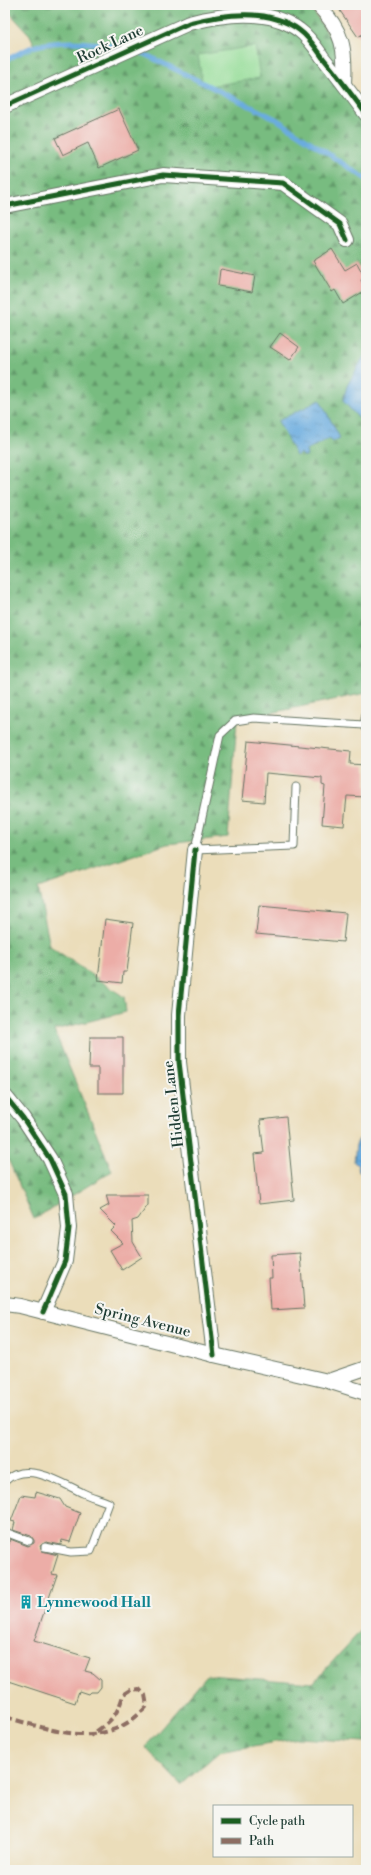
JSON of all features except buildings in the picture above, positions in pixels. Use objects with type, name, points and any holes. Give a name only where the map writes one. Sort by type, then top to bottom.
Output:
[{"type":"street","points":[[318,5],[339,31],[345,63],[344,84]]},
{"type":"street","name":"Rock Lane","points":[[5,106],[163,33],[189,23],[220,16],[255,15],[272,18],[299,30],[310,41],[366,114]]},
{"type":"street","points":[[5,206],[163,176],[283,183],[340,224],[347,240]]},
{"type":"street","name":"Hidden Lane","points":[[195,850],[179,1015],[179,1062],[214,1356]]},
{"type":"street","points":[[5,1096],[23,1118],[50,1159],[66,1194],[69,1228],[65,1261],[43,1312]]},
{"type":"street","name":"Spring Avenue","points":[[5,1304],[43,1312],[214,1356],[328,1381],[366,1393]]},
{"type":"street","points":[[328,1381],[366,1368]]},
{"type":"lane","points":[[296,787],[294,846],[195,850],[220,735],[235,721],[254,718],[365,727],[366,714]]},
{"type":"lane","points":[[5,1481],[8,1478],[25,1472],[44,1476],[64,1482],[83,1493],[109,1503],[92,1551],[71,1552],[45,1547]]},
{"type":"lane","points":[[5,1532],[29,1541]]},
{"type":"green space","points":[[5,5],[309,5],[335,45],[345,92],[366,122],[366,693],[237,720],[228,837],[167,844],[38,888],[50,946],[124,997],[126,1012],[54,1030],[112,1171],[34,1219],[5,1152],[5,60],[35,46],[30,35],[5,8]]},
{"type":"green space","points":[[255,46],[260,78],[203,87],[198,55]]},
{"type":"green space","points":[[366,1625],[366,1742],[298,1738],[219,1752],[181,1785],[145,1747],[207,1675],[313,1683]]},
{"type":"water","points":[[366,353],[366,426],[343,401],[347,386]]},
{"type":"water","points":[[320,400],[340,438],[332,442],[330,438],[306,450],[307,456],[303,456],[301,453],[296,456],[278,421]]},
{"type":"water","points":[[359,1139],[366,1140],[364,1173],[359,1172],[358,1166],[354,1162],[356,1145]]},
{"type":"waterway","points":[[5,60],[32,47],[47,44],[80,42],[124,48]]},
{"type":"waterway","points":[[136,50],[276,119],[366,179]]},
{"type":"marked path","points":[[5,1717],[62,1732],[80,1734],[98,1733],[115,1729],[131,1720],[147,1706],[145,1695],[139,1689],[131,1690],[123,1695],[121,1703],[111,1719],[102,1727],[97,1731],[90,1736]]},
{"type":"cycle path","points":[[5,106],[189,23],[216,17],[245,14],[274,18],[287,23],[303,33],[366,114]]},
{"type":"cycle path","points":[[5,206],[163,175],[283,183],[340,224],[347,240]]},
{"type":"cycle path","points":[[195,850],[179,1015],[179,1062],[214,1355]]},
{"type":"cycle path","points":[[5,1096],[23,1118],[50,1159],[66,1194],[69,1228],[65,1261],[43,1312]]},
{"type":"place","name":"Lynnewood Hall","points":[[26,1602]]}]
